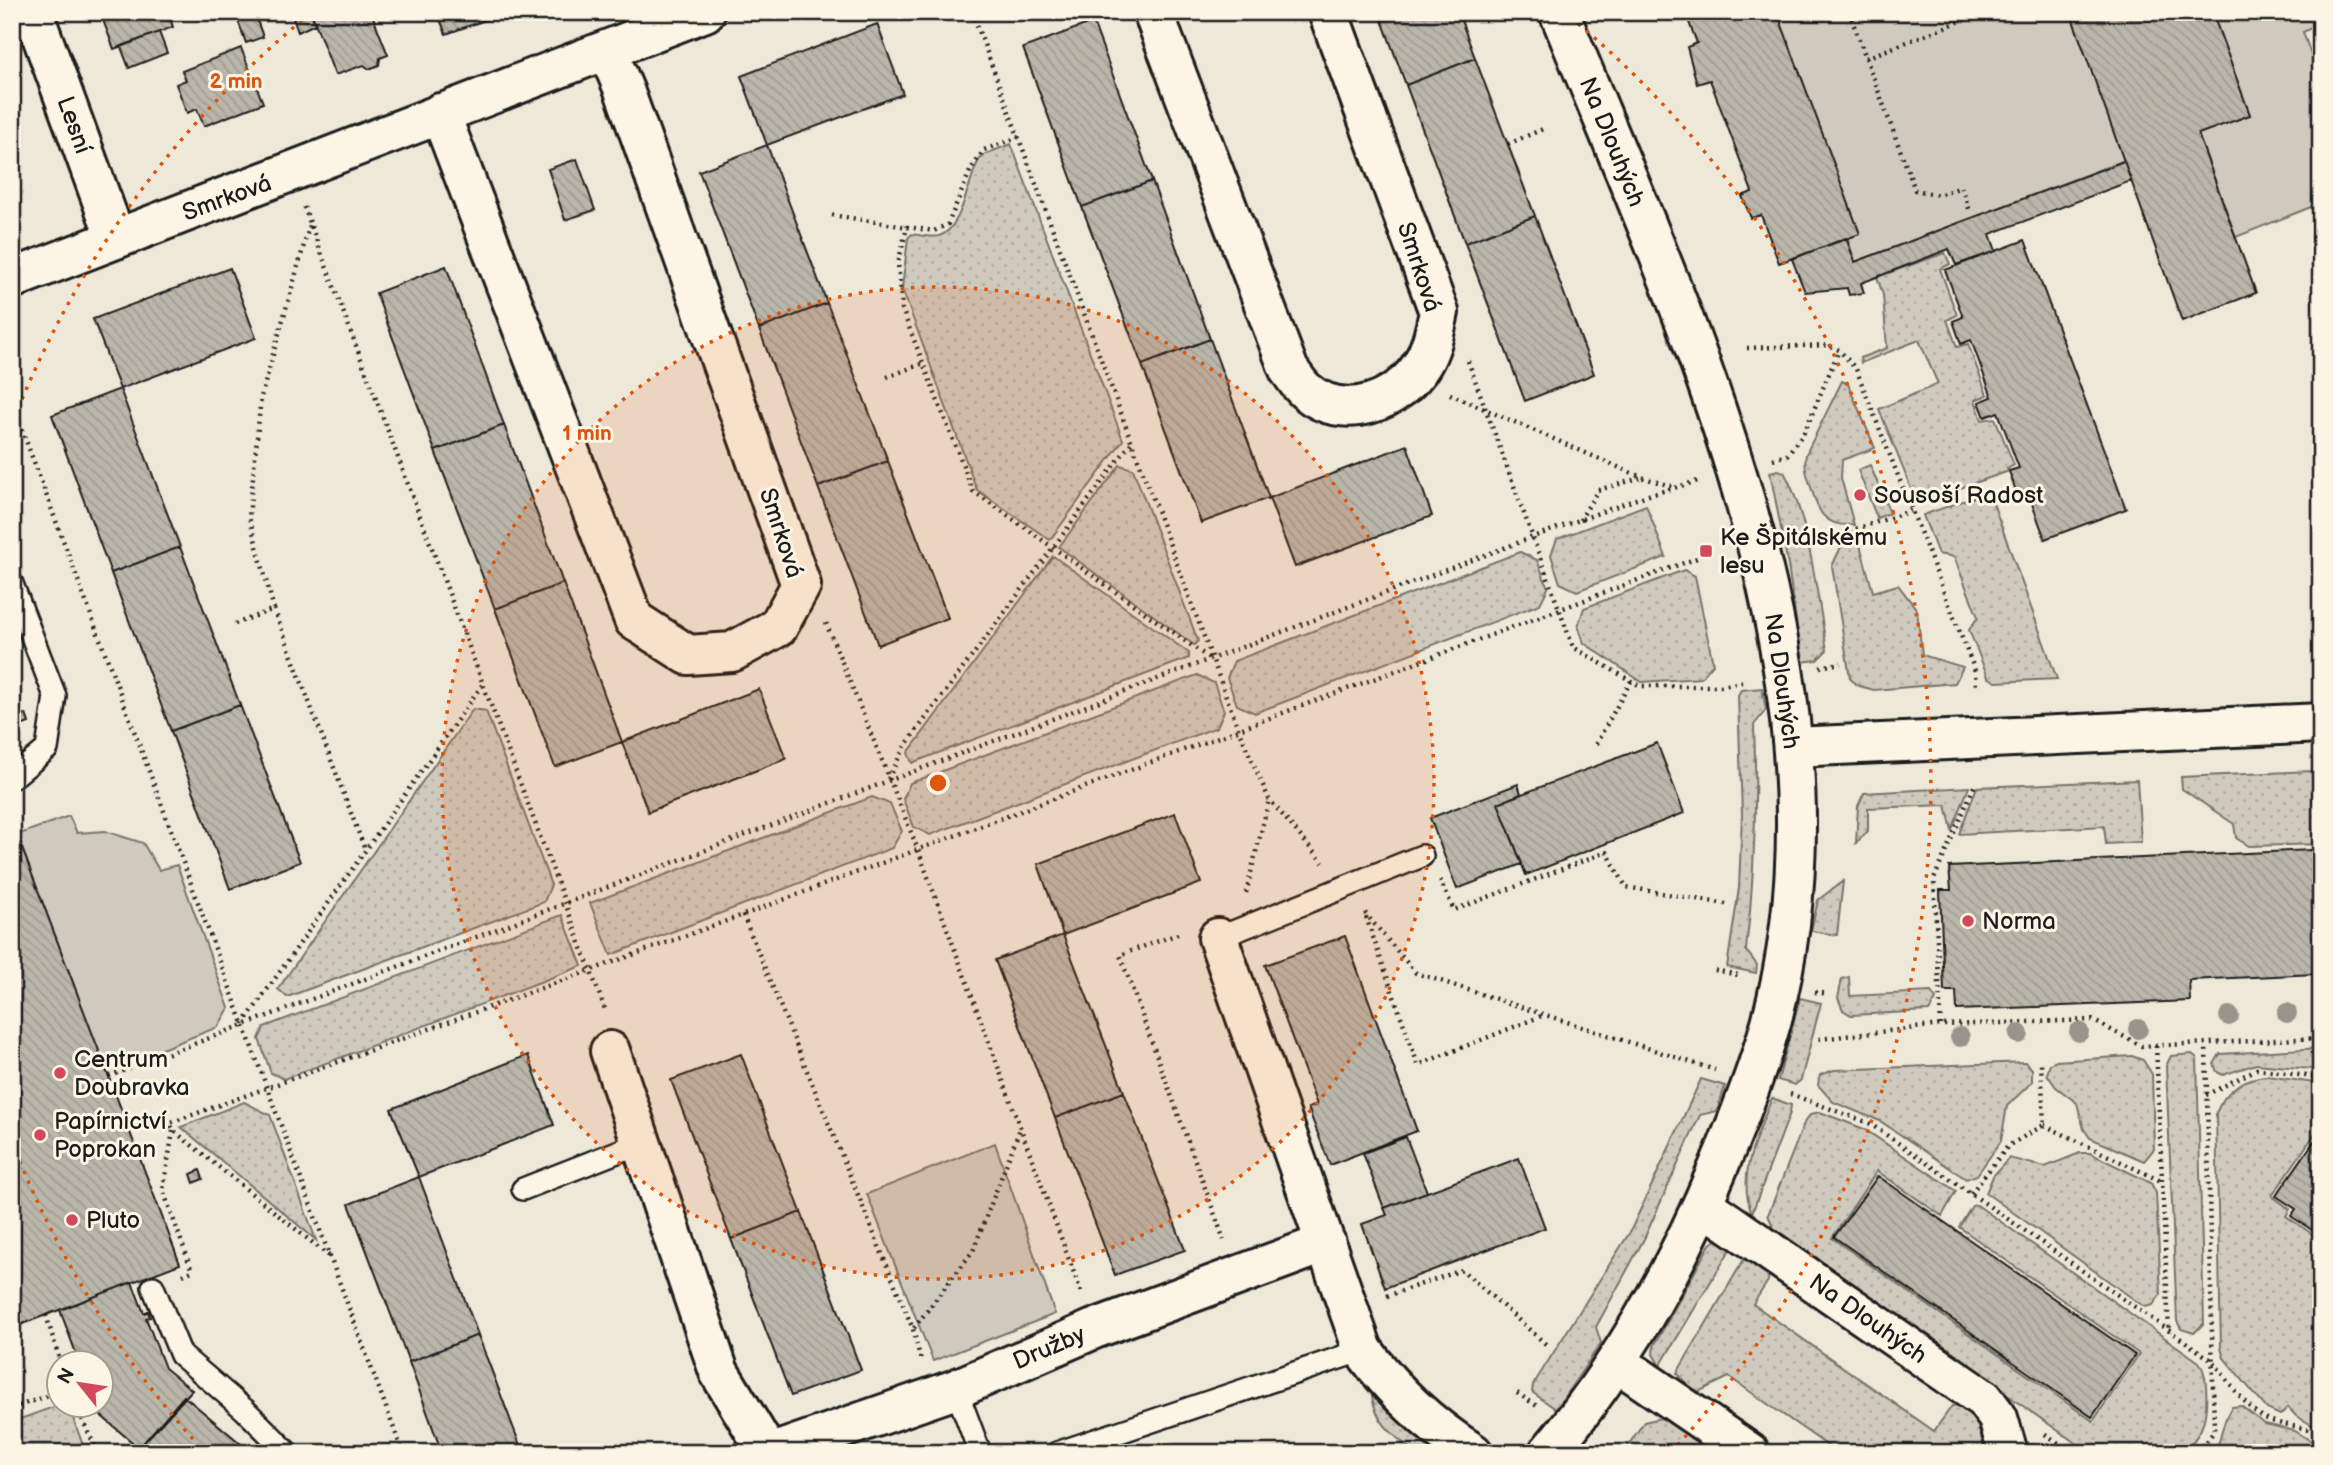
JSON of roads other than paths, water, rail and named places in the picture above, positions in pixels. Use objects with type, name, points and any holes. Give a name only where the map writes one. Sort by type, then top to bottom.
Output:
[{"type":"street","name":"Lesní","points":[[33,12],[116,239]]},
{"type":"street","name":"Smrková","points":[[12,279],[293,173],[440,113],[608,52],[705,12]]},
{"type":"street","name":"Smrková","points":[[1153,12],[1289,370],[1306,391],[1330,405],[1359,407],[1387,399],[1423,364],[1432,343],[1439,312],[1328,12]]},
{"type":"street","name":"Na Dlouhých","points":[[1548,1453],[1617,1362],[1663,1286],[1703,1205],[1753,1082],[1772,1019],[1788,933],[1794,859],[1793,747],[1769,598],[1738,469],[1690,335],[1559,12]]},
{"type":"street","name":"Smrková","points":[[440,113],[634,621],[688,654],[732,652],[778,626],[801,585],[608,52]]},
{"type":"street","points":[[1793,747],[2321,723]]},
{"type":"street","points":[[1212,934],[1363,1350],[1391,1388],[1418,1415],[1473,1453]]},
{"type":"street","points":[[610,1051],[719,1371],[770,1453]]},
{"type":"street","name":"Na Dlouhých","points":[[1703,1205],[1984,1399],[1998,1418],[2008,1453]]},
{"type":"street","name":"Družby","points":[[770,1453],[942,1392],[1094,1329],[1326,1243]]},
{"type":"street","points":[[1617,1362],[1750,1453]]},
{"type":"lane","points":[[12,584],[55,696],[47,750],[12,778]]},
{"type":"lane","points":[[1212,934],[1422,856]]},
{"type":"lane","points":[[523,1189],[640,1143]]},
{"type":"lane","points":[[153,1287],[181,1355],[245,1410],[288,1453]]},
{"type":"lane","points":[[1057,1453],[1363,1350]]},
{"type":"lane","points":[[942,1392],[980,1453]]},
{"type":"place","name":"Sousoší Radost","points":[[1860,495]]},
{"type":"place","name":"Ke Špitálskému lesu","points":[[1706,551]]},
{"type":"place","name":"Norma","points":[[1968,921]]},
{"type":"place","name":"Centrum Doubravka","points":[[60,1073]]},
{"type":"place","name":"Papírnictví Poprokan","points":[[40,1135]]},
{"type":"place","name":"Pluto","points":[[72,1220]]}]
